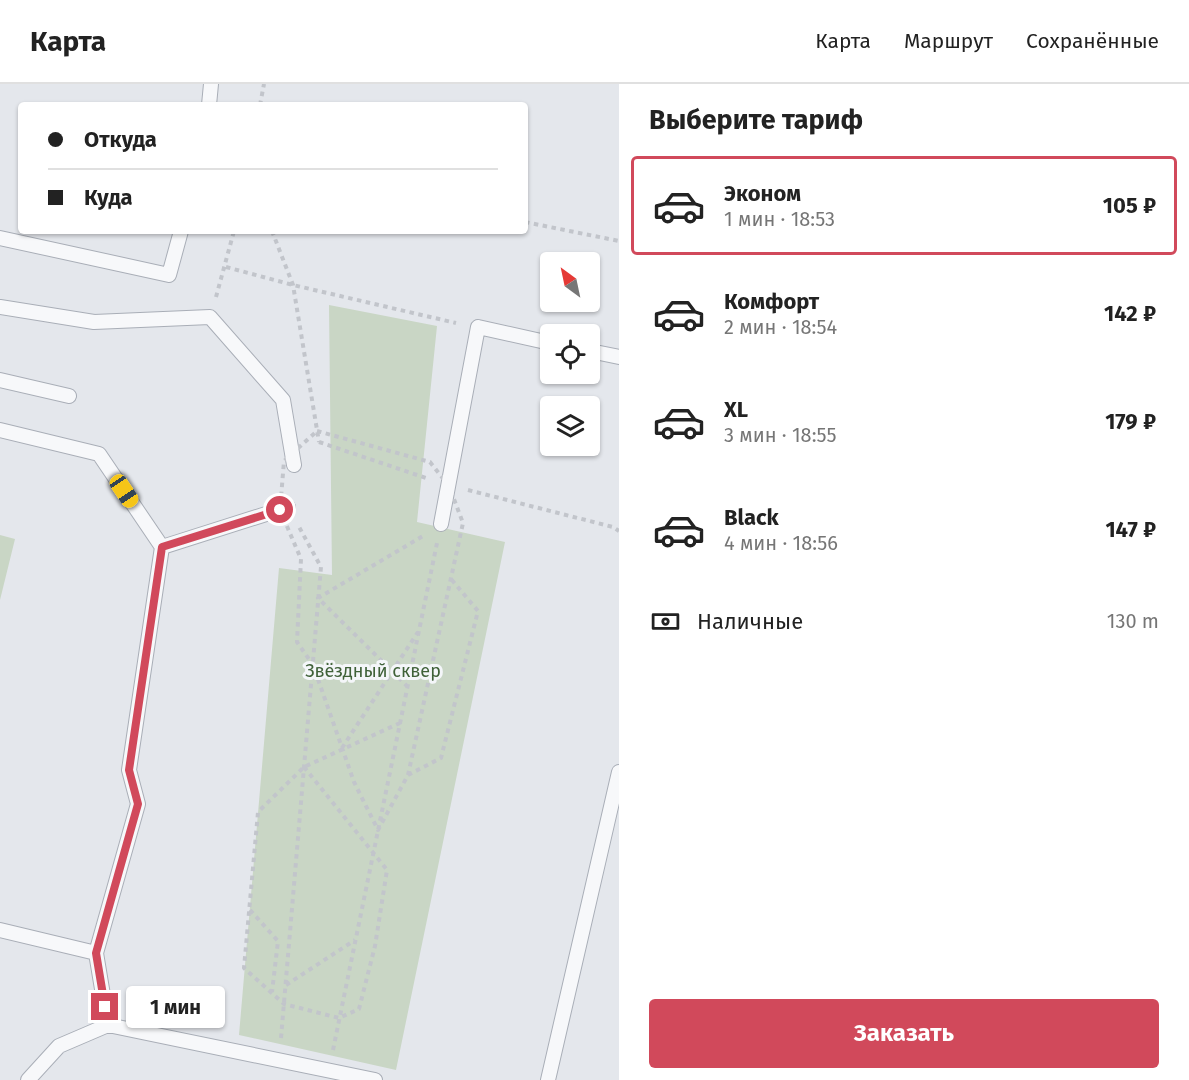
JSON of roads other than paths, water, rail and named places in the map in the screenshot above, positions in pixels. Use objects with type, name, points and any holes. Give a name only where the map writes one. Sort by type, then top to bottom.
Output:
[{"type":"lane","points":[[209,102],[211,84]]},
{"type":"lane","points":[[0,238],[170,275],[180,234]]},
{"type":"lane","points":[[0,307],[94,322],[210,317],[283,400],[293,460]]},
{"type":"lane","points":[[441,524],[478,327],[540,341]]},
{"type":"lane","points":[[600,353],[619,357]]},
{"type":"lane","points":[[0,380],[69,396]]},
{"type":"lane","points":[[0,430],[99,454],[162,547],[129,770],[138,804],[96,953],[108,1024]]},
{"type":"lane","points":[[162,547],[284,508]]},
{"type":"lane","points":[[548,1080],[619,772]]},
{"type":"lane","points":[[0,930],[96,953]]},
{"type":"lane","points":[[28,1080],[59,1046],[108,1024],[280,1059],[328,1075],[375,1080]]},
{"type":"park label","name":"Звёздный сквер","points":[[373,671]]}]
